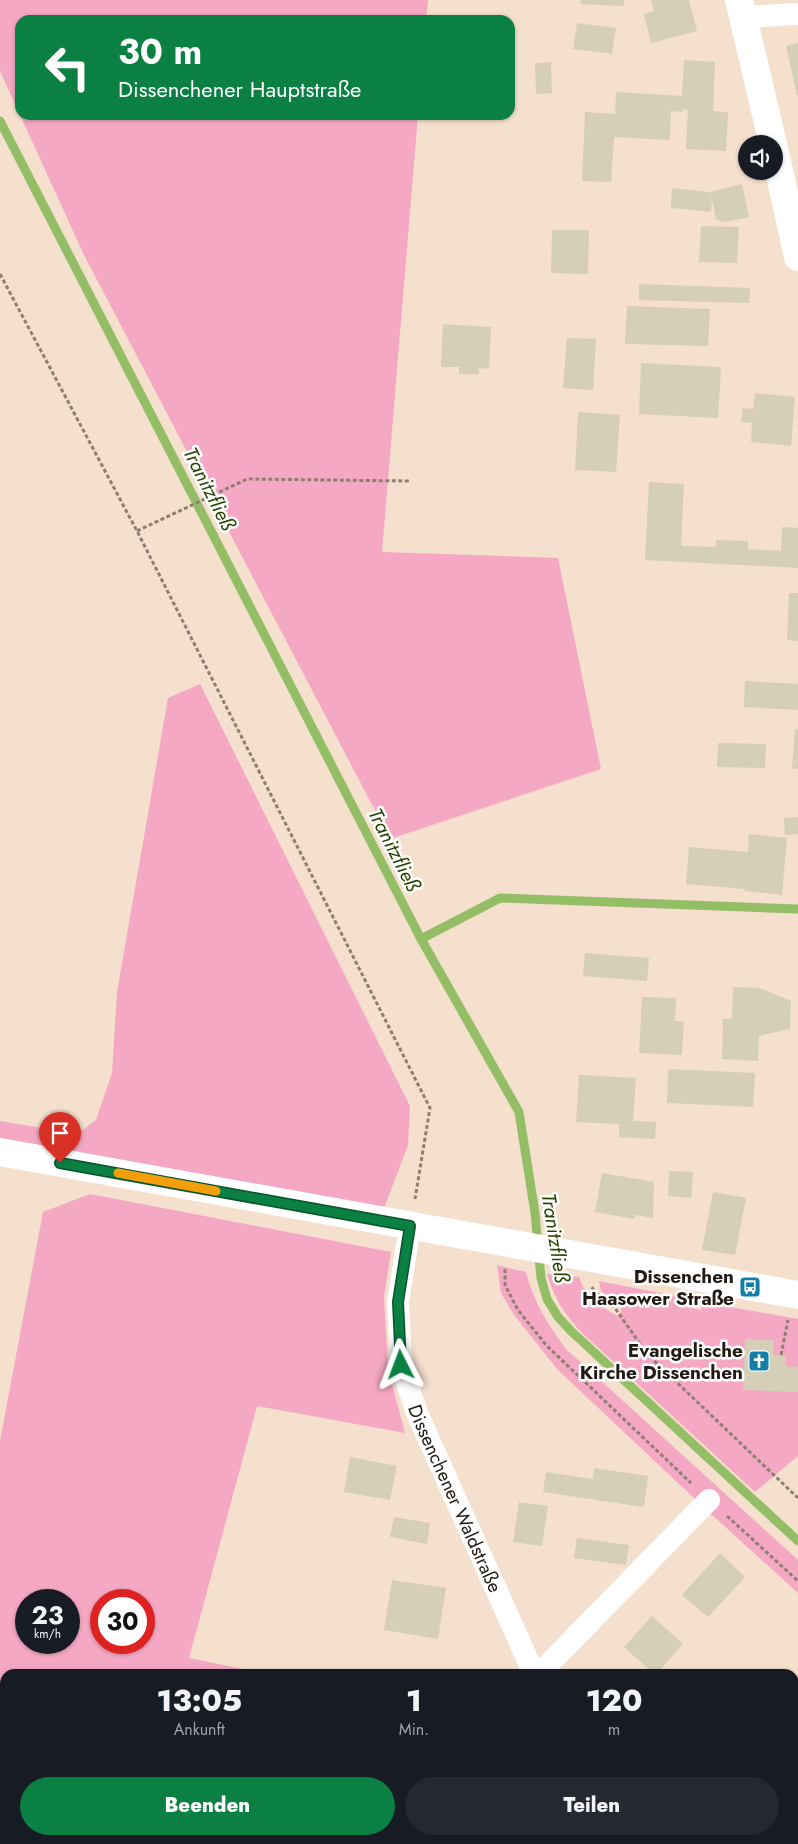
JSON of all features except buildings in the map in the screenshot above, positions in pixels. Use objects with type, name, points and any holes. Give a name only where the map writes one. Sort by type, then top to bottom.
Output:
[{"type":"street","points":[[771,135],[742,9],[798,14]]},
{"type":"street","points":[[781,180],[798,257]]},
{"type":"street","points":[[0,1152],[796,1295]]},
{"type":"street","name":"Dissenchener Waldstraße","points":[[410,1226],[398,1302],[401,1365],[417,1413],[532,1669]]},
{"type":"street","points":[[544,1669],[709,1500]]},
{"type":"path","points":[[0,274],[137,530],[430,1108],[410,1226]]},
{"type":"path","points":[[137,530],[247,479],[409,481]]},
{"type":"path","points":[[510,1244],[505,1285],[518,1310],[546,1345],[709,1500],[798,1581]]},
{"type":"path","points":[[572,1255],[594,1291],[615,1308],[647,1354],[798,1498]]},
{"type":"path","points":[[780,1355],[796,1295]]},
{"type":"shaded area","points":[[0,0],[428,0],[426,15],[15,15],[15,104],[0,71]]},
{"type":"shaded area","points":[[22,120],[418,120],[382,552],[558,558],[601,769],[390,839],[84,255]]},
{"type":"shaded area","points":[[200,684],[410,1106],[408,1145],[383,1211],[0,1138],[0,1121],[67,1132],[83,1130],[96,1120],[112,1073],[117,992],[168,698]]},
{"type":"shaded area","points":[[90,1194],[391,1252],[384,1297],[388,1369],[405,1433],[257,1406],[189,1658],[243,1669],[0,1669],[0,1441],[43,1212]]},
{"type":"shaded area","points":[[497,1265],[526,1272],[533,1294],[542,1312],[566,1349],[798,1560],[798,1593],[558,1370],[514,1315],[501,1293]]},
{"type":"shaded area","points":[[547,1274],[579,1277],[590,1296],[617,1316],[621,1312],[621,1307],[601,1291],[599,1281],[689,1299],[689,1307],[701,1310],[703,1302],[798,1319],[798,1456],[755,1492],[582,1333],[561,1306]]},
{"type":"waterway","name":"Tranitzfließ","points":[[0,121],[421,939],[519,1112],[535,1213],[541,1278],[547,1299],[558,1317],[571,1331],[798,1541]]},
{"type":"waterway","points":[[421,939],[500,898],[798,909]]},
{"type":"slow traffic","points":[[118,1173],[216,1191]]},
{"type":"place","name":"Dissenchen Haasower Straße","points":[[750,1287]]},
{"type":"place","name":"Evangelische Kirche Dissenchen","points":[[759,1361]]},
{"type":"route","points":[[60,1163],[410,1226],[398,1302],[401,1365]]}]
